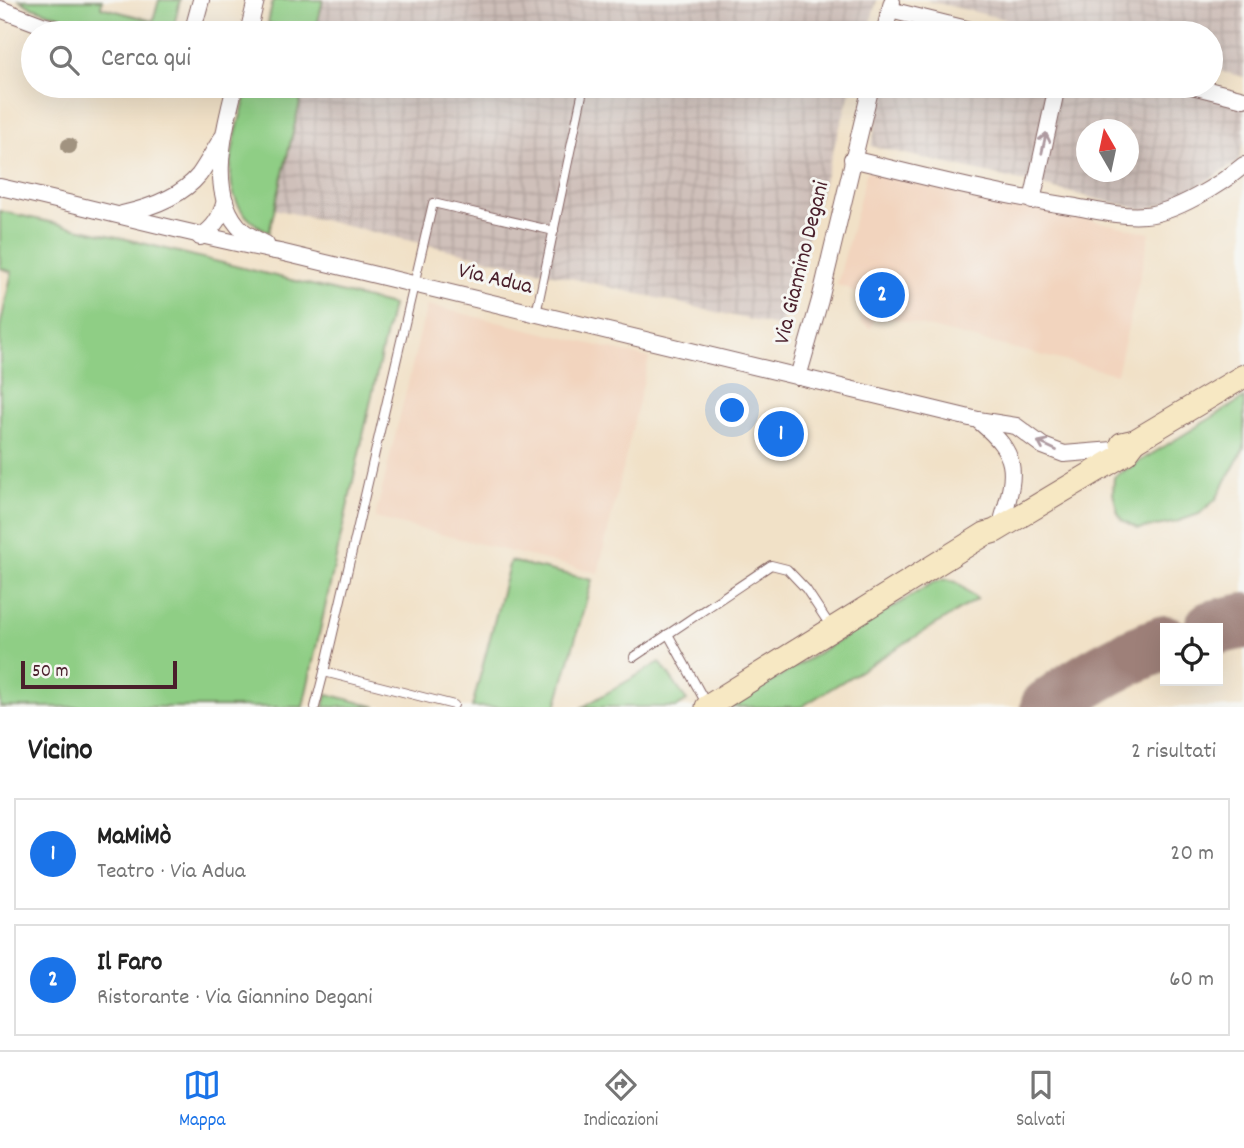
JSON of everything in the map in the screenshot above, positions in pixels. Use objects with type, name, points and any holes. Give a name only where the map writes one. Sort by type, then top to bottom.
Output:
[{"type":"main road","points":[[985,534],[1003,517],[1121,445],[1135,441],[1244,376]]},
{"type":"main road","points":[[707,707],[985,534],[995,531],[1126,453],[1135,441]]},
{"type":"street","points":[[195,21],[201,0]]},
{"type":"street","points":[[251,21],[256,0]]},
{"type":"street","points":[[891,5],[944,21]]},
{"type":"street","points":[[0,9],[32,21]]},
{"type":"street","points":[[1223,94],[1244,99]]},
{"type":"street","points":[[232,98],[223,137],[221,183],[225,201],[232,219],[244,232],[280,252]]},
{"type":"street","name":"Via Giannino Degani","points":[[798,377],[820,300],[868,98]]},
{"type":"street","points":[[1032,201],[1054,98]]},
{"type":"street","points":[[119,214],[144,209],[171,197],[197,177],[223,137]]},
{"type":"street","name":"Via Giannino Degani","points":[[852,159],[1032,201],[1121,214],[1147,215],[1177,205],[1212,187],[1244,164]]},
{"type":"street","name":"Via Adua","points":[[0,187],[119,214],[200,237],[280,252],[978,420],[1016,426],[1043,446],[1064,454],[1113,450]]},
{"type":"street","points":[[171,197],[166,211],[171,229]]},
{"type":"street","points":[[200,237],[212,229],[220,218],[225,201]]},
{"type":"street","points":[[978,420],[1006,447],[1011,464],[1011,490],[1003,517]]},
{"type":"lane","points":[[536,314],[581,98]]},
{"type":"lane","points":[[315,707],[433,203],[554,231]]},
{"type":"lane","points":[[634,657],[771,565],[787,569],[806,589],[832,629]]},
{"type":"lane","points":[[668,634],[707,707]]},
{"type":"lane","points":[[324,672],[454,705]]},
{"type":"shaded area","points":[[323,0],[877,0],[871,21],[318,21]]},
{"type":"shaded area","points":[[925,0],[1244,0],[1244,77],[1223,72],[1223,21],[1013,21]]},
{"type":"shaded area","points":[[301,98],[848,98],[781,327],[274,209]]},
{"type":"shaded area","points":[[882,98],[1213,98],[1244,105],[1244,142],[1238,162],[1175,200],[1145,210],[871,146]]},
{"type":"shaded area","points":[[867,171],[1150,233],[1117,374],[875,314],[871,329],[861,322],[863,306],[859,296],[848,288],[837,285]]},
{"type":"shaded area","points":[[427,305],[649,358],[598,573],[375,518]]},
{"type":"green space","points":[[20,0],[102,0],[101,7],[153,21],[68,19],[29,6]]},
{"type":"green space","points":[[159,0],[180,0],[175,21],[153,21]]},
{"type":"green space","points":[[273,0],[323,0],[318,21],[268,21]]},
{"type":"green space","points":[[246,98],[301,98],[269,232],[250,220],[238,204],[232,187],[231,167]]},
{"type":"green space","points":[[0,211],[122,238],[392,305],[303,707],[0,707],[0,327],[12,272],[0,268]]},
{"type":"green space","points":[[1244,398],[1244,448],[1216,499],[1199,514],[1173,523],[1139,529],[1122,520],[1113,493],[1114,477]]},
{"type":"green space","points":[[510,561],[592,580],[556,707],[472,707]]},
{"type":"green space","points":[[947,579],[956,582],[977,599],[801,707],[730,707],[934,582]]},
{"type":"green space","points":[[660,662],[687,701],[677,707],[583,707]]},
{"type":"green space","points":[[327,694],[377,707],[324,707]]},
{"type":"taxiway","points":[[1223,626],[1244,621]]},
{"type":"taxiway","points":[[1048,707],[1104,670],[1160,645]]},
{"type":"place","name":"Il Faro","points":[[882,295]]},
{"type":"place","name":"MaMiMò","points":[[781,434]]}]
